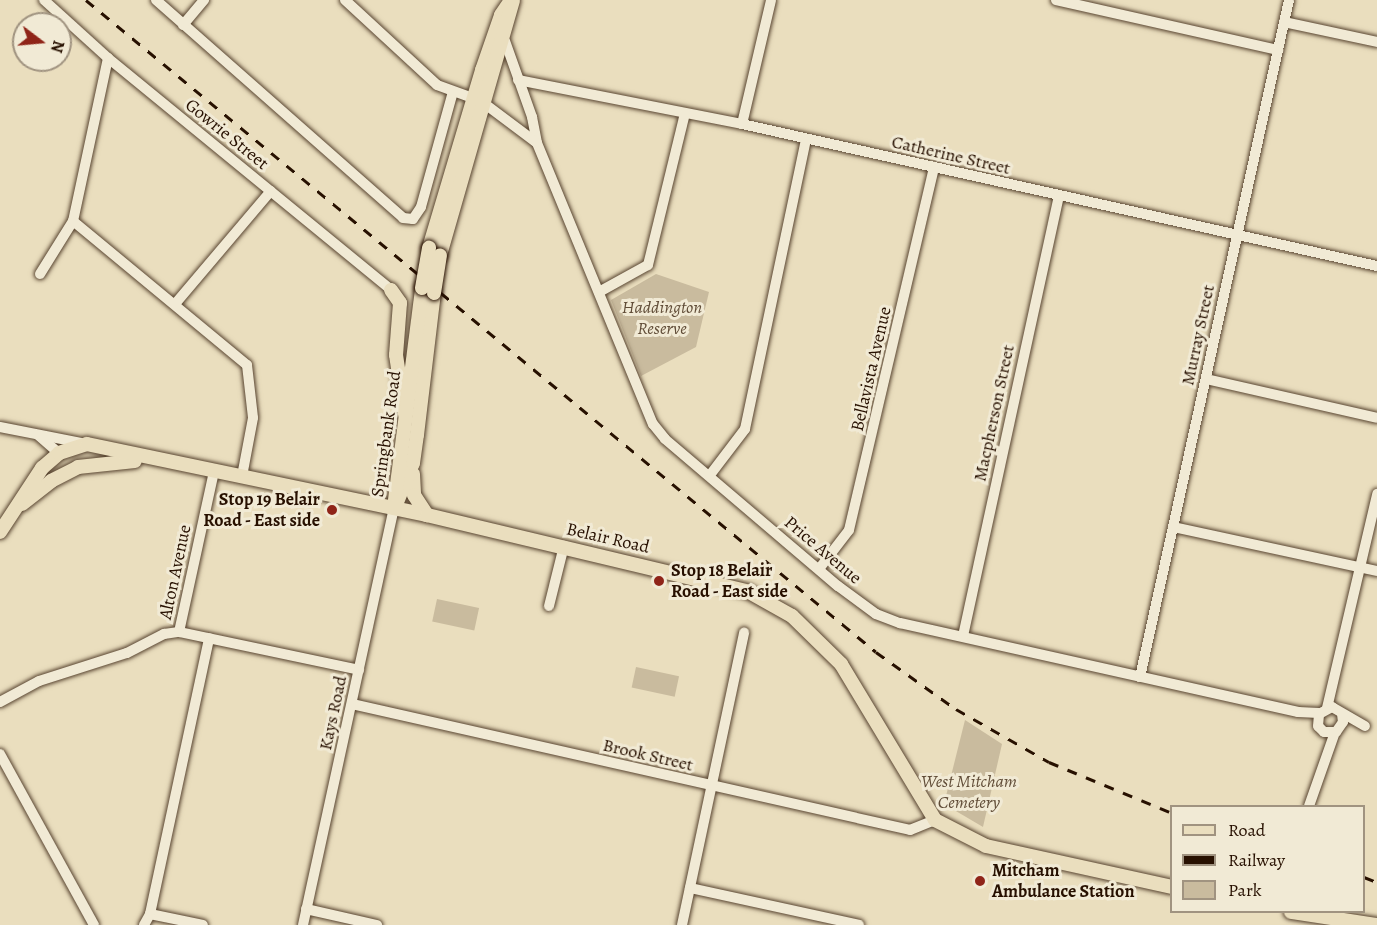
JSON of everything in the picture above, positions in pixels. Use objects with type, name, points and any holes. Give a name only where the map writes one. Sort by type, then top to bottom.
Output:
[{"type":"main road","name":"Springbank Road","points":[[479,101],[505,41],[512,0]]},
{"type":"main road","name":"Springbank Road","points":[[394,508],[403,495],[412,463],[428,290],[434,251],[452,204],[501,15],[512,0]]},
{"type":"main road","points":[[392,290],[400,303],[397,364],[407,419]]},
{"type":"main road","name":"Springbank Road","points":[[394,508],[419,315],[428,290]]},
{"type":"main road","points":[[399,326],[419,315]]},
{"type":"main road","name":"Belair Road","points":[[0,532],[32,481],[59,453],[87,444],[427,515],[750,592],[792,616],[841,664],[935,820]]},
{"type":"main road","points":[[59,453],[96,454],[124,460]]},
{"type":"main road","name":"Belair Road","points":[[14,511],[69,471],[89,464],[124,460],[168,462]]},
{"type":"main road","points":[[412,463],[414,495],[427,515]]},
{"type":"main road","points":[[935,820],[986,846],[1170,887]]},
{"type":"main road","points":[[1297,913],[1372,924]]},
{"type":"main road","points":[[1353,925],[1372,924]]},
{"type":"street","name":"Gowrie Street","points":[[44,0],[108,58],[392,290]]},
{"type":"street","points":[[156,0],[403,218],[413,219],[421,207],[453,92]]},
{"type":"street","points":[[183,25],[204,0]]},
{"type":"street","points":[[345,0],[437,85],[479,101],[537,143]]},
{"type":"street","points":[[742,124],[771,0]]},
{"type":"street","points":[[1056,0],[1278,51]]},
{"type":"street","name":"Murray Street","points":[[1140,676],[1289,0]]},
{"type":"street","points":[[1284,22],[1377,42]]},
{"type":"street","name":"Price Avenue","points":[[505,41],[532,117],[537,143],[653,424],[819,569],[876,614],[963,636],[1377,729]]},
{"type":"street","points":[[40,274],[73,221],[108,58]]},
{"type":"street","name":"Catherine Street","points":[[518,80],[742,124],[1059,197],[1377,266]]},
{"type":"street","points":[[599,292],[648,265],[685,113]]},
{"type":"street","points":[[710,475],[745,429],[806,140]]},
{"type":"street","name":"Bellavista Avenue","points":[[819,569],[849,530],[934,167]]},
{"type":"street","points":[[175,304],[271,191]]},
{"type":"street","name":"Macpherson Street","points":[[963,636],[1059,197]]},
{"type":"street","points":[[73,221],[247,365],[254,417],[242,476]]},
{"type":"street","points":[[1206,379],[1377,418]]},
{"type":"street","points":[[0,427],[87,444]]},
{"type":"street","points":[[38,435],[59,453]]},
{"type":"street","name":"Alton Avenue","points":[[0,702],[39,681],[127,653],[164,634],[179,632],[214,471]]},
{"type":"street","points":[[1326,751],[1327,716],[1377,494]]},
{"type":"street","name":"Kays Road","points":[[303,925],[394,508]]},
{"type":"street","points":[[1173,526],[1377,571]]},
{"type":"street","points":[[549,606],[564,546]]},
{"type":"street","points":[[179,632],[359,670]]},
{"type":"street","points":[[682,925],[744,633]]},
{"type":"street","points":[[144,925],[150,914],[209,638]]},
{"type":"street","name":"Brook Street","points":[[352,704],[711,787],[910,830],[935,820]]},
{"type":"street","points":[[1310,805],[1326,751],[1338,730],[1327,716]]},
{"type":"street","name":"Price Avenue","points":[[1327,716],[1338,730],[1365,726]]},
{"type":"street","points":[[0,754],[94,925]]},
{"type":"street","points":[[690,888],[859,925]]},
{"type":"street","points":[[306,909],[377,925]]},
{"type":"street","points":[[150,914],[203,925]]},
{"type":"green space","name":"Haddington Reserve","points":[[656,274],[709,292],[696,347],[641,376],[611,300]]},
{"type":"green space","points":[[437,599],[479,608],[474,630],[432,621]]},
{"type":"green space","points":[[636,667],[679,676],[675,697],[632,688]]},
{"type":"green space","name":"West Mitcham Cemetery","points":[[965,720],[1002,744],[983,827],[944,804]]},
{"type":"railway","points":[[86,0],[876,652],[956,709],[1049,762],[1170,812]]},
{"type":"railway","points":[[1365,877],[1377,882]]},
{"type":"place","name":"Stop 19 Belair Road - East side","points":[[332,510]]},
{"type":"place","name":"Stop 18 Belair Road - East side","points":[[659,581]]},
{"type":"place","name":"Mitcham Ambulance Station","points":[[980,881]]}]
